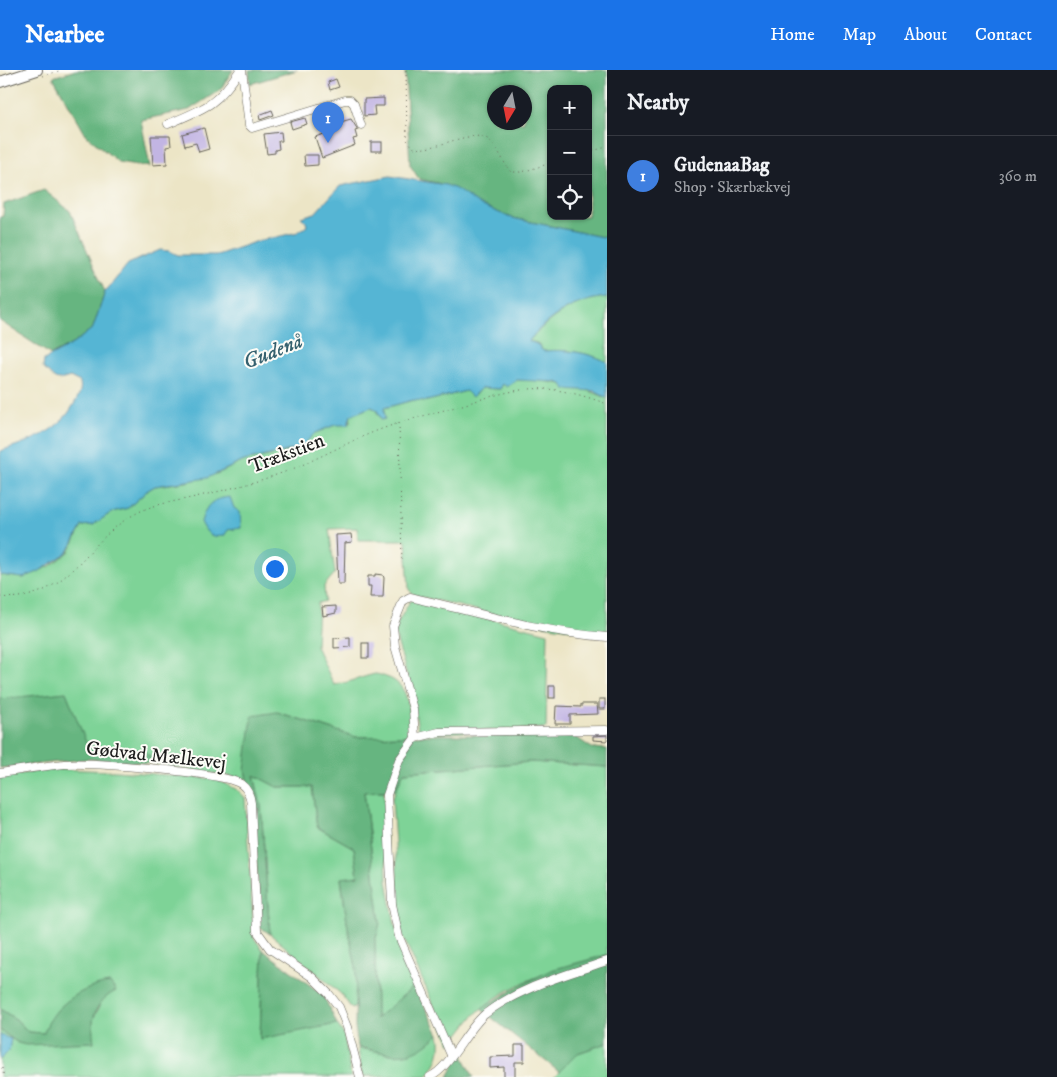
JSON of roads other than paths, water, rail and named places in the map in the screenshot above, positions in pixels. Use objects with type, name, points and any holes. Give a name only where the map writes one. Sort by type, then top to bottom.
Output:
[{"type":"street","points":[[0,82],[37,70]]},
{"type":"street","points":[[168,124],[215,102],[241,70]]},
{"type":"street","points":[[241,70],[248,125],[252,128],[345,100],[350,100],[354,104],[362,125]]},
{"type":"street","points":[[415,738],[413,710],[392,635],[396,614],[403,601],[410,598],[520,624],[607,636]]},
{"type":"street","points":[[451,1055],[399,937],[392,904],[387,795],[399,760],[415,738],[438,732],[606,730]]},
{"type":"street","name":"Gødvad Mælkevej","points":[[0,773],[66,764],[110,765],[215,776],[241,784],[250,793],[257,930],[270,949],[312,978],[334,1001],[347,1027],[360,1077]]},
{"type":"street","points":[[430,1077],[442,1068],[485,1015],[512,997],[558,977],[607,961]]},
{"type":"water","name":"Gudenå","points":[[390,176],[446,185],[456,189],[480,205],[512,218],[607,238],[607,297],[584,302],[564,311],[545,324],[529,341],[537,344],[543,351],[560,350],[576,352],[607,362],[607,398],[594,391],[565,389],[562,384],[556,382],[517,380],[507,387],[503,384],[500,389],[481,388],[472,397],[466,391],[427,401],[413,400],[384,408],[385,419],[382,420],[376,409],[371,407],[351,415],[348,425],[335,425],[315,433],[300,448],[244,461],[207,478],[155,486],[128,508],[112,512],[93,525],[82,526],[68,552],[38,572],[23,578],[0,575],[0,451],[42,435],[60,422],[74,404],[79,394],[80,382],[70,377],[60,380],[55,379],[43,368],[44,360],[74,343],[93,328],[105,292],[128,264],[160,250],[178,255],[217,255],[255,242],[298,232],[307,226],[301,217],[315,213],[340,186]]},
{"type":"water","points":[[230,497],[234,508],[240,512],[241,528],[228,530],[224,536],[212,536],[201,522],[205,511],[214,501]]},
{"type":"water","points":[[0,1035],[11,1039],[9,1051],[0,1060]]},
{"type":"place","name":"GudenaaBag","points":[[328,143]]}]
